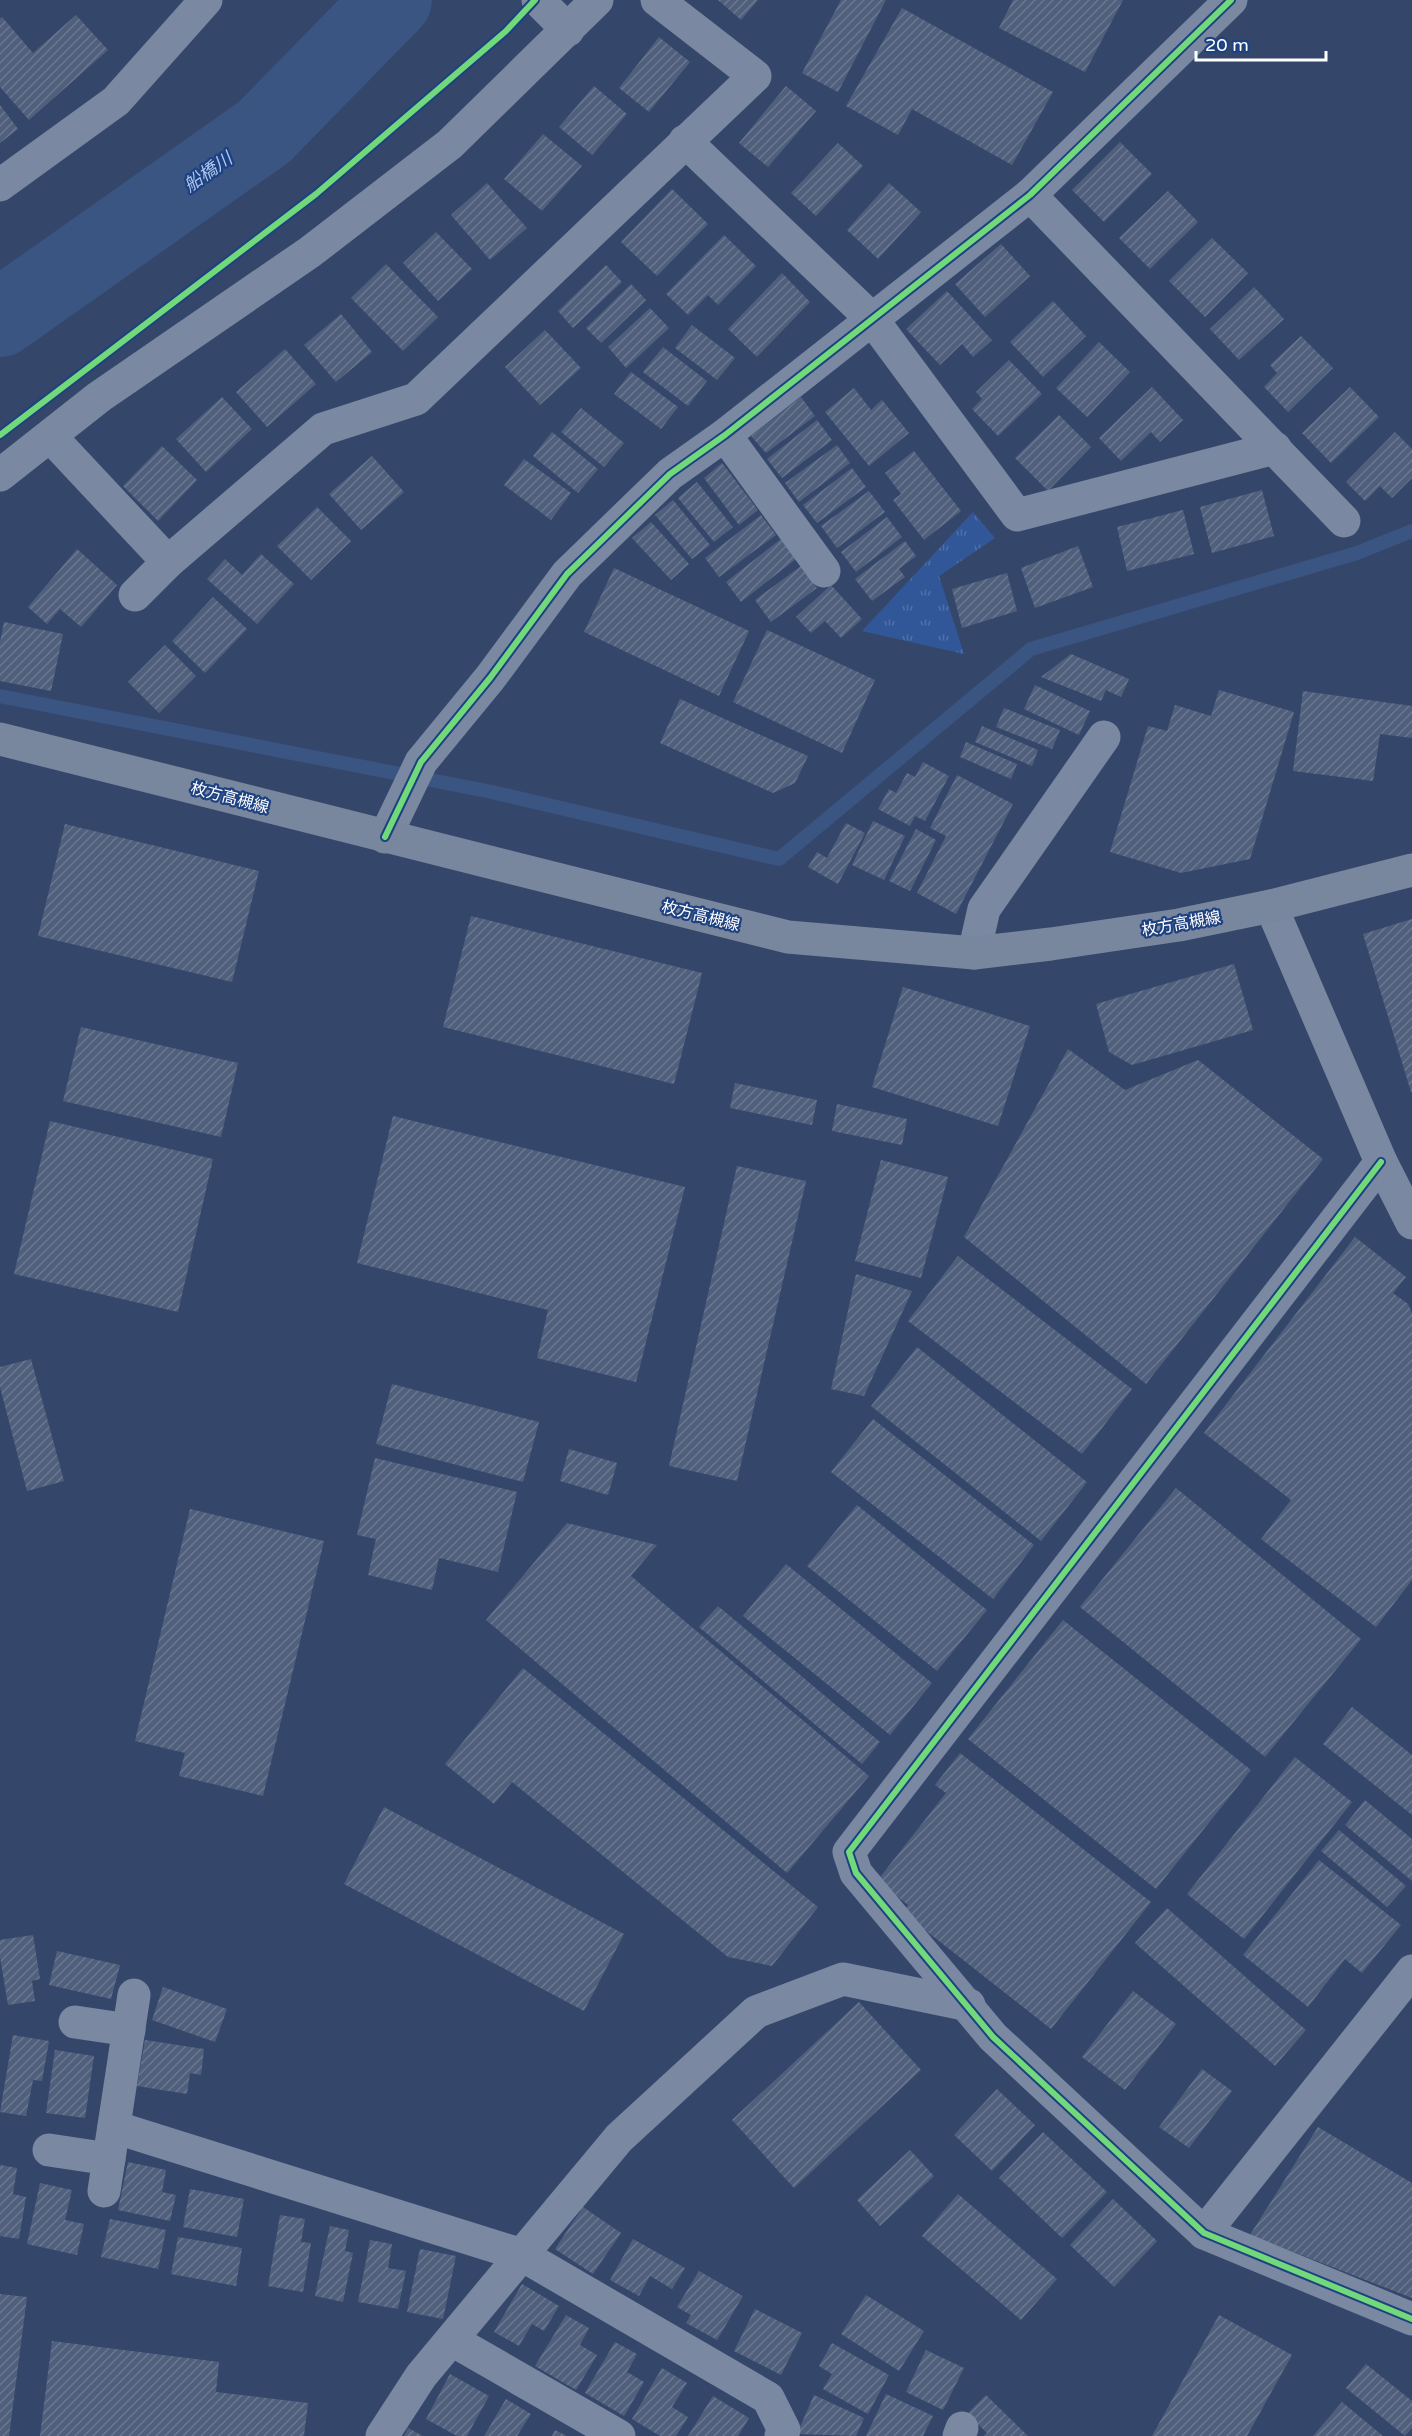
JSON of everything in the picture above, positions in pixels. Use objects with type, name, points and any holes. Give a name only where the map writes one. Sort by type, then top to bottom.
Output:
[{"type":"main road","name":"枚方高槻線","points":[[0,739],[788,937],[974,954],[1179,925],[1271,906],[1412,870]]},
{"type":"street","points":[[0,185],[116,101],[206,0]]},
{"type":"street","points":[[537,0],[568,30]]},
{"type":"street","points":[[0,475],[99,397],[309,252],[450,144],[597,0]]},
{"type":"street","points":[[135,595],[168,562],[323,429],[416,399],[755,76],[657,0]]},
{"type":"street","points":[[385,837],[422,762],[490,678],[567,574],[670,474],[725,435],[1030,195],[1231,0]]},
{"type":"street","points":[[686,141],[872,319],[1017,515],[1275,448]]},
{"type":"street","points":[[1030,195],[1344,521]]},
{"type":"street","points":[[725,435],[824,571]]},
{"type":"street","points":[[50,436],[168,562]]},
{"type":"street","points":[[974,954],[984,909],[1104,737]]},
{"type":"street","points":[[1271,906],[1381,1162],[1412,1223]]},
{"type":"street","points":[[1381,1162],[849,1852],[856,1873],[969,2005],[993,2037],[1204,2233],[1412,2319]]},
{"type":"street","points":[[1204,2233],[1412,1971]]},
{"type":"street","points":[[382,2436],[421,2376],[620,2138],[756,2012],[843,1979],[969,2005]]},
{"type":"street","points":[[104,2191],[134,1995]]},
{"type":"street","points":[[75,2022],[129,2030]]},
{"type":"street","points":[[114,2127],[522,2254],[768,2398],[784,2430],[781,2436]]},
{"type":"street","points":[[49,2151],[109,2159]]},
{"type":"street","points":[[452,2340],[619,2436]]},
{"type":"green space","points":[[973,512],[995,538],[939,576],[964,654],[862,631]]},
{"type":"building","points":[[718,0],[758,0],[741,20]]},
{"type":"building","points":[[841,0],[886,0],[838,92],[802,73]]},
{"type":"building","points":[[1013,0],[1123,0],[1085,72],[999,28]]},
{"type":"building","points":[[902,8],[1053,92],[1012,165],[912,109],[898,135],[846,106]]},
{"type":"building","points":[[76,15],[108,50],[29,120],[0,87],[0,19],[2,17],[33,53]]},
{"type":"building","points":[[659,37],[690,62],[649,112],[619,88]]},
{"type":"building","points":[[594,86],[627,114],[592,155],[559,127]]},
{"type":"building","points":[[786,86],[816,111],[768,167],[739,143]]},
{"type":"building","points":[[0,105],[18,129],[0,143]]},
{"type":"building","points":[[543,134],[582,166],[542,211],[504,179]]},
{"type":"building","points":[[1120,142],[1152,174],[1104,222],[1072,190]]},
{"type":"building","points":[[838,143],[863,166],[816,216],[791,193]]},
{"type":"building","points":[[487,183],[527,228],[490,260],[451,215]]},
{"type":"building","points":[[889,183],[921,212],[878,259],[847,230]]},
{"type":"building","points":[[672,189],[708,224],[657,276],[621,242]]},
{"type":"building","points":[[1168,191],[1198,222],[1150,269],[1119,238]]},
{"type":"building","points":[[436,232],[472,269],[438,301],[403,263]]},
{"type":"building","points":[[724,235],[756,266],[718,305],[708,295],[688,315],[666,294]]},
{"type":"building","points":[[1212,238],[1248,273],[1205,317],[1169,281]]},
{"type":"building","points":[[1001,244],[1030,276],[985,317],[955,284]]},
{"type":"building","points":[[386,264],[438,317],[403,351],[351,298]]},
{"type":"building","points":[[606,265],[622,282],[573,328],[558,311]]},
{"type":"building","points":[[782,273],[810,302],[757,357],[728,329]]},
{"type":"building","points":[[631,284],[646,300],[601,343],[586,328]]},
{"type":"building","points":[[1254,287],[1284,319],[1239,360],[1210,329]]},
{"type":"building","points":[[947,291],[992,340],[973,357],[962,344],[940,365],[906,329]]},
{"type":"building","points":[[1053,301],[1086,336],[1043,377],[1010,342]]},
{"type":"building","points":[[650,308],[669,328],[626,368],[608,347]]},
{"type":"building","points":[[341,314],[372,352],[336,382],[304,345]]},
{"type":"building","points":[[692,325],[735,358],[717,380],[675,348]]},
{"type":"building","points":[[545,330],[581,368],[540,405],[505,367]]},
{"type":"building","points":[[1301,336],[1333,368],[1288,412],[1264,387],[1277,373],[1270,365]]},
{"type":"building","points":[[1099,342],[1130,372],[1087,417],[1056,388]]},
{"type":"building","points":[[663,347],[707,381],[688,406],[643,372]]},
{"type":"building","points":[[285,349],[316,384],[267,427],[236,392]]},
{"type":"building","points":[[1009,360],[1042,394],[998,436],[972,409],[982,399],[976,392]]},
{"type":"building","points":[[631,372],[678,407],[661,429],[614,394]]},
{"type":"building","points":[[1152,387],[1183,420],[1160,442],[1151,432],[1121,461],[1099,438]]},
{"type":"building","points":[[1350,387],[1379,417],[1331,463],[1302,433]]},
{"type":"building","points":[[854,388],[871,410],[882,400],[909,433],[869,466],[825,412]]},
{"type":"building","points":[[222,397],[252,429],[206,472],[176,439]]},
{"type":"building","points":[[801,397],[815,416],[766,453],[751,436]]},
{"type":"building","points":[[581,408],[624,443],[604,467],[561,432]]},
{"type":"building","points":[[1059,415],[1091,447],[1048,491],[1015,458]]},
{"type":"building","points":[[817,420],[832,440],[782,478],[767,459]]},
{"type":"building","points":[[552,432],[598,469],[578,493],[533,456]]},
{"type":"building","points":[[1395,432],[1412,449],[1412,478],[1392,498],[1380,486],[1365,501],[1346,482]]},
{"type":"building","points":[[837,445],[850,463],[799,502],[785,483]]},
{"type":"building","points":[[162,446],[197,480],[158,521],[123,486]]},
{"type":"building","points":[[914,451],[961,511],[924,540],[893,500],[901,494],[885,473]]},
{"type":"building","points":[[372,456],[404,492],[361,530],[329,494]]},
{"type":"building","points":[[524,459],[571,493],[551,520],[504,485]]},
{"type":"building","points":[[722,463],[758,510],[739,525],[704,478]]},
{"type":"building","points":[[852,468],[866,487],[817,523],[803,505]]},
{"type":"building","points":[[697,482],[733,527],[714,542],[678,498]]},
{"type":"building","points":[[1262,490],[1274,536],[1212,553],[1200,507]]},
{"type":"building","points":[[869,491],[885,512],[837,548],[821,526]]},
{"type":"building","points":[[673,500],[710,545],[692,559],[655,515]]},
{"type":"building","points":[[317,507],[351,541],[311,580],[277,546]]},
{"type":"building","points":[[1183,510],[1194,554],[1127,571],[1117,527]]},
{"type":"building","points":[[761,515],[776,535],[719,577],[705,558]]},
{"type":"building","points":[[887,517],[902,537],[856,572],[841,552]]},
{"type":"building","points":[[651,522],[689,564],[671,580],[632,538]]},
{"type":"building","points":[[781,539],[796,559],[741,602],[726,582]]},
{"type":"building","points":[[905,541],[916,556],[899,569],[905,577],[872,601],[855,579]]},
{"type":"building","points":[[1078,546],[1093,587],[1035,608],[1021,568]]},
{"type":"building","points":[[77,549],[117,585],[81,627],[60,609],[47,624],[28,607]]},
{"type":"building","points":[[261,554],[294,584],[257,624],[207,579],[225,559],[242,575]]},
{"type":"building","points":[[801,566],[817,588],[771,622],[755,600]]},
{"type":"building","points":[[614,568],[749,631],[719,696],[584,632]]},
{"type":"building","points":[[1007,573],[1017,611],[962,628],[952,589]]},
{"type":"building","points":[[831,585],[862,619],[841,638],[825,621],[811,633],[796,617]]},
{"type":"building","points":[[213,597],[247,629],[205,673],[172,641]]},
{"type":"building","points":[[4,622],[63,634],[51,691],[0,681],[0,642]]},
{"type":"building","points":[[767,630],[875,680],[842,753],[733,702]]},
{"type":"building","points":[[165,645],[196,676],[159,713],[128,682]]},
{"type":"building","points":[[1071,654],[1129,679],[1121,697],[1106,690],[1101,701],[1041,677]]},
{"type":"building","points":[[1035,685],[1090,711],[1079,735],[1024,709]]},
{"type":"building","points":[[1219,690],[1294,712],[1250,859],[1181,873],[1110,852],[1148,726],[1167,731],[1175,705],[1211,716]]},
{"type":"building","points":[[1303,691],[1412,706],[1412,738],[1380,734],[1373,781],[1293,771]]},
{"type":"building","points":[[680,699],[808,756],[795,783],[773,793],[660,743]]},
{"type":"building","points":[[1004,708],[1060,730],[1052,749],[996,727]]},
{"type":"building","points":[[982,726],[1038,750],[1032,766],[975,742]]},
{"type":"building","points":[[966,742],[1017,764],[1011,779],[960,757]]},
{"type":"building","points":[[923,762],[949,776],[925,821],[915,816],[910,826],[878,809],[889,789],[896,793],[907,773],[915,777]]},
{"type":"building","points":[[957,775],[1013,804],[956,914],[917,893],[946,836],[930,828]]},
{"type":"building","points":[[873,821],[905,836],[884,880],[852,865]]},
{"type":"building","points":[[846,823],[865,833],[838,884],[808,867],[817,852],[827,858]]},
{"type":"building","points":[[65,824],[259,871],[232,982],[38,936]]},
{"type":"building","points":[[916,829],[936,840],[910,891],[889,881]]},
{"type":"building","points":[[471,916],[702,973],[674,1084],[443,1027]]},
{"type":"building","points":[[1412,919],[1412,1092],[1411,1092],[1363,934]]},
{"type":"building","points":[[1234,964],[1253,1030],[1132,1065],[1109,1052],[1096,1004]]},
{"type":"building","points":[[903,987],[1030,1026],[998,1126],[872,1087]]},
{"type":"building","points":[[81,1027],[238,1063],[221,1137],[63,1101]]},
{"type":"building","points":[[1068,1049],[1125,1090],[1198,1060],[1323,1159],[1146,1384],[964,1237]]},
{"type":"building","points":[[735,1083],[817,1100],[812,1125],[730,1108]]},
{"type":"building","points":[[837,1104],[907,1119],[902,1145],[832,1131]]},
{"type":"building","points":[[393,1116],[685,1187],[636,1382],[537,1358],[548,1310],[357,1263]]},
{"type":"building","points":[[50,1121],[213,1159],[178,1312],[14,1274]]},
{"type":"building","points":[[881,1160],[948,1177],[921,1278],[855,1261]]},
{"type":"building","points":[[737,1166],[806,1181],[737,1481],[669,1466]]},
{"type":"building","points":[[1355,1237],[1406,1277],[1393,1293],[1408,1304],[1412,1313],[1412,1580],[1376,1627],[1261,1539],[1291,1500],[1204,1433]]},
{"type":"building","points":[[958,1256],[1132,1389],[1082,1454],[908,1321]]},
{"type":"building","points":[[856,1274],[912,1291],[864,1396],[831,1389]]},
{"type":"building","points":[[917,1347],[1087,1482],[1041,1541],[871,1406]]},
{"type":"building","points":[[31,1359],[64,1481],[27,1491],[0,1387],[0,1367]]},
{"type":"building","points":[[392,1384],[539,1422],[523,1482],[376,1444]]},
{"type":"building","points":[[873,1419],[1034,1545],[993,1599],[831,1472]]},
{"type":"building","points":[[569,1449],[617,1463],[608,1495],[560,1481]]},
{"type":"building","points":[[375,1458],[517,1492],[498,1572],[439,1558],[432,1590],[368,1575],[376,1539],[357,1535]]},
{"type":"building","points":[[1176,1488],[1361,1639],[1265,1757],[1080,1607]]},
{"type":"building","points":[[857,1505],[987,1610],[937,1671],[807,1566]]},
{"type":"building","points":[[190,1509],[324,1541],[263,1796],[179,1776],[185,1753],[135,1741]]},
{"type":"building","points":[[567,1523],[657,1545],[631,1576],[869,1776],[787,1873],[486,1620]]},
{"type":"building","points":[[786,1564],[932,1683],[890,1735],[743,1616]]},
{"type":"building","points":[[718,1606],[880,1742],[862,1764],[699,1627]]},
{"type":"building","points":[[1063,1620],[1251,1770],[1156,1889],[968,1739]]},
{"type":"building","points":[[523,1668],[818,1907],[772,1966],[728,1957],[512,1782],[494,1804],[445,1764]]},
{"type":"building","points":[[1352,1707],[1412,1755],[1412,1815],[1323,1744]]},
{"type":"building","points":[[960,1753],[1151,1902],[1051,2029],[902,1912],[908,1905],[877,1881],[946,1793],[935,1785]]},
{"type":"building","points":[[1295,1757],[1352,1802],[1244,1939],[1187,1894]]},
{"type":"building","points":[[1365,1800],[1412,1839],[1412,1881],[1345,1825]]},
{"type":"building","points":[[384,1807],[624,1934],[584,2011],[344,1884]]},
{"type":"building","points":[[1339,1830],[1406,1886],[1387,1907],[1321,1851]]},
{"type":"building","points":[[1319,1860],[1401,1925],[1362,1973],[1345,1959],[1308,2007],[1243,1955]]},
{"type":"building","points":[[1167,1908],[1306,2030],[1275,2066],[1135,1943]]},
{"type":"building","points":[[33,1935],[40,1979],[32,1981],[35,2001],[8,2005],[0,1957],[0,1940]]},
{"type":"building","points":[[57,1951],[120,1965],[111,1999],[49,1985]]},
{"type":"building","points":[[163,1987],[227,2009],[215,2042],[152,2020]]},
{"type":"building","points":[[1133,1991],[1176,2024],[1125,2090],[1082,2057]]},
{"type":"building","points":[[859,2002],[921,2070],[794,2188],[732,2120]]},
{"type":"building","points":[[13,2035],[49,2041],[42,2081],[33,2080],[26,2116],[0,2112]]},
{"type":"building","points":[[145,2040],[204,2049],[201,2075],[190,2073],[187,2094],[137,2086]]},
{"type":"building","points":[[55,2050],[94,2056],[85,2118],[46,2113]]},
{"type":"building","points":[[1202,2069],[1232,2091],[1189,2148],[1159,2127]]},
{"type":"building","points":[[997,2089],[1035,2125],[992,2171],[954,2135]]},
{"type":"building","points":[[1318,2127],[1412,2183],[1412,2298],[1250,2235]]},
{"type":"building","points":[[1043,2132],[1107,2192],[1062,2238],[999,2178]]},
{"type":"building","points":[[910,2150],[934,2176],[880,2226],[857,2200]]},
{"type":"building","points":[[128,2162],[166,2170],[162,2192],[176,2195],[170,2221],[118,2210]]},
{"type":"building","points":[[0,2165],[17,2168],[13,2194],[26,2197],[19,2239],[0,2236]]},
{"type":"building","points":[[40,2183],[72,2190],[65,2220],[84,2224],[77,2255],[27,2244]]},
{"type":"building","points":[[190,2189],[244,2199],[237,2237],[183,2227]]},
{"type":"building","points":[[958,2194],[1057,2279],[1021,2320],[922,2236]]},
{"type":"building","points":[[1113,2199],[1157,2241],[1114,2287],[1070,2245]]},
{"type":"building","points":[[583,2207],[621,2233],[593,2274],[555,2249]]},
{"type":"building","points":[[280,2215],[305,2219],[301,2242],[311,2243],[303,2292],[268,2286]]},
{"type":"building","points":[[110,2219],[166,2230],[158,2269],[101,2257]]},
{"type":"building","points":[[330,2226],[349,2230],[345,2251],[353,2253],[343,2302],[315,2296]]},
{"type":"building","points":[[178,2237],[242,2248],[236,2286],[171,2274]]},
{"type":"building","points":[[633,2239],[685,2268],[672,2289],[650,2276],[639,2296],[610,2280]]},
{"type":"building","points":[[370,2240],[392,2244],[388,2268],[406,2271],[398,2309],[358,2302]]},
{"type":"building","points":[[420,2249],[456,2256],[443,2319],[407,2312]]},
{"type":"building","points":[[699,2271],[743,2296],[717,2340],[686,2323],[691,2315],[677,2307]]},
{"type":"building","points":[[522,2284],[559,2306],[544,2331],[532,2324],[519,2346],[494,2332]]},
{"type":"building","points":[[0,2294],[27,2297],[9,2436],[0,2436]]},
{"type":"building","points":[[866,2295],[924,2331],[899,2371],[841,2334]]},
{"type":"building","points":[[755,2309],[802,2333],[781,2375],[734,2351]]},
{"type":"building","points":[[566,2315],[589,2328],[580,2345],[597,2355],[576,2390],[535,2366]]},
{"type":"building","points":[[1219,2315],[1292,2355],[1247,2436],[1152,2436]]},
{"type":"building","points":[[52,2341],[219,2362],[216,2392],[308,2403],[304,2436],[40,2436]]},
{"type":"building","points":[[615,2342],[637,2354],[627,2372],[644,2382],[624,2416],[585,2393]]},
{"type":"building","points":[[832,2343],[889,2375],[868,2414],[823,2389],[832,2374],[819,2366]]},
{"type":"building","points":[[926,2350],[964,2368],[943,2410],[906,2392]]},
{"type":"building","points":[[1366,2364],[1412,2401],[1412,2428],[1405,2436],[1346,2388]]},
{"type":"building","points":[[662,2368],[687,2383],[672,2407],[688,2417],[676,2436],[660,2436],[632,2419]]},
{"type":"building","points":[[450,2374],[489,2396],[467,2436],[457,2436],[426,2419]]},
{"type":"building","points":[[886,2394],[933,2416],[923,2436],[866,2436]]},
{"type":"building","points":[[814,2395],[864,2418],[856,2436],[797,2434]]},
{"type":"building","points":[[986,2395],[1028,2436],[984,2436],[987,2433],[967,2414]]},
{"type":"building","points":[[713,2396],[749,2418],[738,2436],[688,2436]]},
{"type":"building","points":[[506,2399],[531,2414],[517,2436],[484,2436]]},
{"type":"building","points":[[1342,2402],[1383,2436],[1313,2436]]},
{"type":"building","points":[[408,2428],[423,2436],[404,2436]]},
{"type":"building","points":[[555,2430],[567,2436],[552,2436]]},
{"type":"waterway","name":"船橋川","points":[[0,318],[264,132],[393,0]]},
{"type":"waterway","points":[[0,696],[492,792],[779,859],[1031,649],[1357,553],[1412,531]]},
{"type":"cycle path","points":[[0,435],[316,194],[506,31],[535,0]]},
{"type":"cycle path","points":[[385,837],[421,762],[490,678],[567,574],[670,474],[725,435],[1030,195],[1231,0]]},
{"type":"cycle path","points":[[1381,1162],[849,1852],[856,1873],[993,2037],[1204,2233],[1412,2319]]}]
